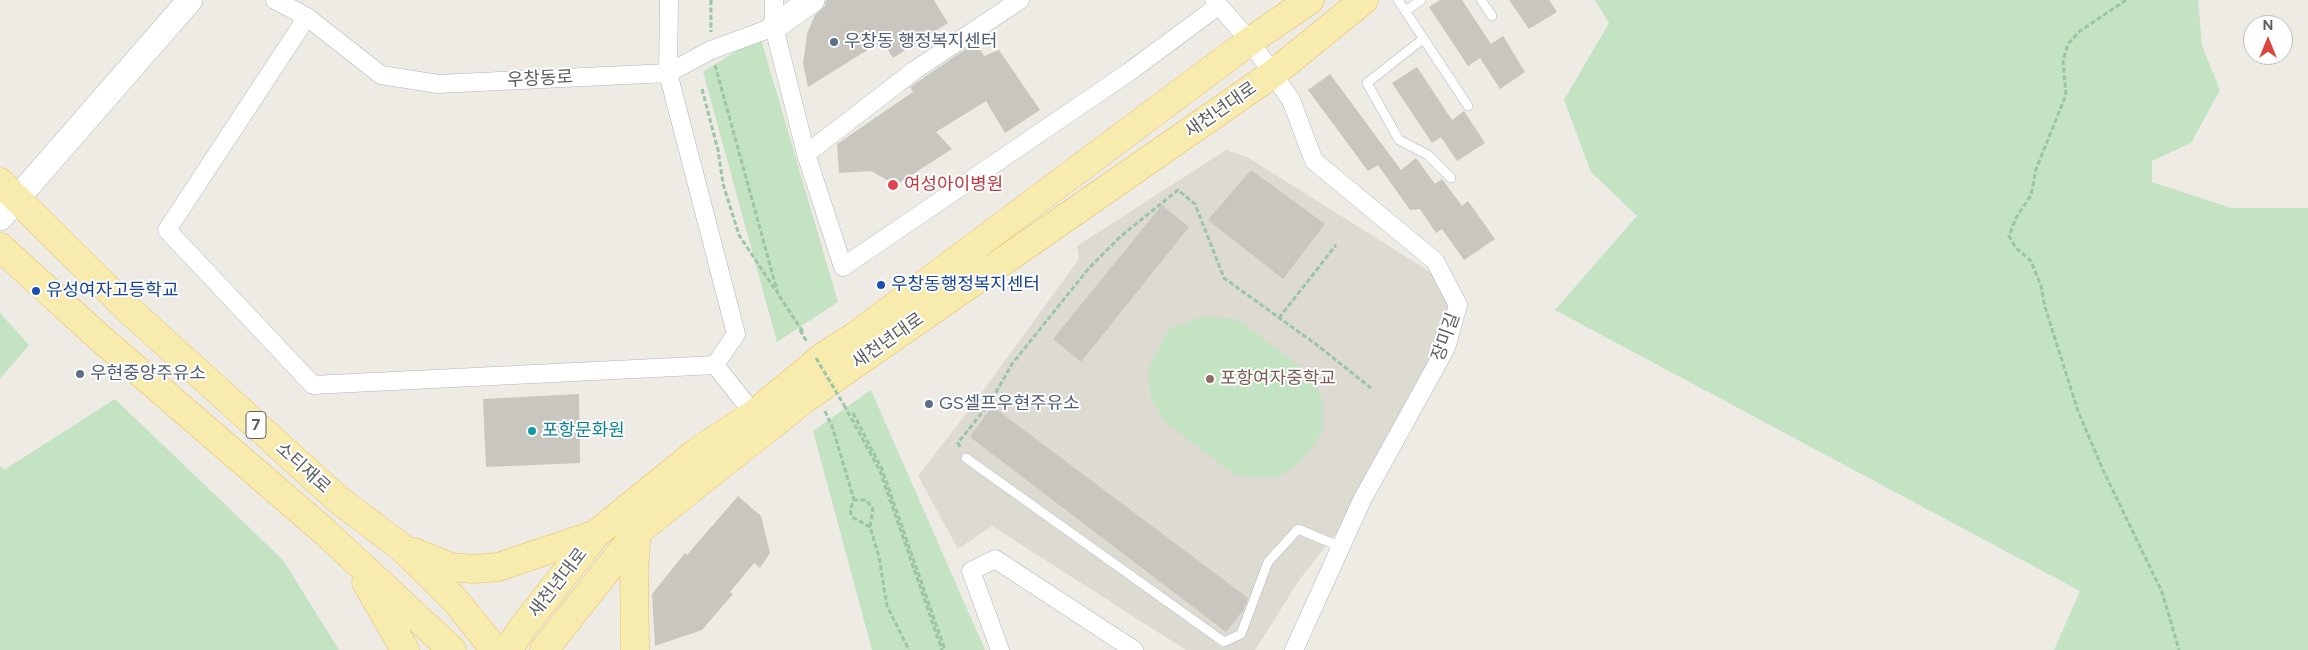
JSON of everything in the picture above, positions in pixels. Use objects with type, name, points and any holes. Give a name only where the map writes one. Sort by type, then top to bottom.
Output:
[{"type":"main road","points":[[5,200],[190,0]]},
{"type":"main road","name":"우창동로","points":[[774,28],[812,0]]},
{"type":"main road","name":"새천년대로","points":[[508,650],[527,622],[596,534],[698,451],[754,414],[824,356],[863,330],[1250,41],[1310,0]]},
{"type":"main road","name":"새천년대로","points":[[544,650],[637,532],[806,398],[1274,73],[1364,0]]},
{"type":"main road","name":"소티재로","points":[[5,200],[339,500],[401,547],[455,600],[495,650]]},
{"type":"main road","name":"소티재로","points":[[0,246],[100,338],[325,532],[452,650]]},
{"type":"main road","points":[[635,650],[634,569],[637,532]]},
{"type":"main road","points":[[401,547],[450,567],[474,569],[498,567],[596,534]]},
{"type":"main road","points":[[339,546],[369,586],[406,650]]},
{"type":"street","name":"우창동로","points":[[275,0],[307,17],[381,75],[438,84],[668,73],[711,50],[774,28]]},
{"type":"street","points":[[668,0],[668,73],[736,334],[715,364]]},
{"type":"street","points":[[774,0],[774,28],[806,154],[843,266],[1129,72],[1216,3]]},
{"type":"street","points":[[806,154],[915,70],[1020,0]]},
{"type":"street","name":"장미길","points":[[1216,3],[1250,41],[1291,100],[1314,161],[1435,261],[1458,305],[1446,348],[1362,500],[1294,650]]},
{"type":"street","points":[[307,17],[167,230],[313,384],[715,364]]},
{"type":"street","points":[[715,364],[754,414]]},
{"type":"street","points":[[1000,650],[971,571],[995,559],[1134,650]]},
{"type":"lane","points":[[1398,0],[1468,106]]},
{"type":"lane","points":[[1405,11],[1421,0]]},
{"type":"lane","points":[[1481,0],[1492,16]]},
{"type":"lane","points":[[1423,39],[1367,83],[1398,140],[1428,155],[1450,178]]},
{"type":"lane","points":[[966,458],[1224,642],[1241,634],[1268,562],[1298,529],[1341,547]]},
{"type":"path","points":[[711,0],[711,50],[778,294],[803,332]]},
{"type":"path","points":[[2126,0],[2080,31],[2068,44],[2063,60],[2066,94],[2036,169],[2031,195],[2016,218],[2009,236],[2016,248],[2031,261],[2038,278],[2078,411],[2103,470],[2162,592],[2179,650]]},
{"type":"path","points":[[702,90],[718,150],[723,184],[739,235],[808,344]]},
{"type":"path","points":[[966,458],[958,443],[991,401],[1012,364],[1089,268],[1121,236],[1178,190],[1195,204],[1224,278],[1371,388]]},
{"type":"path","points":[[1279,318],[1336,245]]},
{"type":"path","points":[[816,358],[855,423],[880,471],[944,650]]},
{"type":"path","points":[[823,407],[833,429],[854,500],[850,510],[852,518],[870,527]]},
{"type":"path","points":[[853,412],[882,470],[944,650]]},
{"type":"path","points":[[854,500],[866,500],[873,508],[870,527],[879,557],[887,606],[909,650]]},
{"type":"shaded area","name":"포항여자중학교","points":[[1226,150],[1247,157],[1440,278],[1458,305],[1362,500],[1300,579],[1255,650],[1186,650],[992,526],[958,549],[918,476],[969,410],[1079,259],[1077,246]]},
{"type":"green space","points":[[1595,0],[2198,0],[2202,46],[2220,90],[2191,143],[2152,161],[2152,182],[2231,208],[2308,208],[2308,650],[2054,650],[2080,591],[1555,310],[1637,216],[1591,172],[1564,100],[1609,23]]},
{"type":"green space","points":[[760,36],[838,302],[777,342],[703,72]]},
{"type":"green space","points":[[0,313],[29,345],[0,379]]},
{"type":"green space","points":[[1200,317],[1237,319],[1313,377],[1322,399],[1323,427],[1313,446],[1297,465],[1278,477],[1255,478],[1234,474],[1164,421],[1151,399],[1149,367],[1168,330]]},
{"type":"green space","points":[[871,390],[985,650],[872,650],[813,431]]},
{"type":"green space","points":[[115,399],[283,560],[339,650],[0,650],[0,466],[4,470]]},
{"type":"building","points":[[826,0],[934,0],[948,23],[893,58],[882,41],[808,87],[803,64],[807,34],[815,15],[825,6]]},
{"type":"building","points":[[1440,0],[1462,0],[1491,44],[1503,36],[1525,72],[1500,89],[1480,58],[1468,66],[1429,7]]},
{"type":"building","points":[[1509,0],[1549,0],[1557,12],[1529,29]]},
{"type":"building","name":"여성아이병원","points":[[976,42],[984,56],[999,50],[1040,110],[1005,133],[986,101],[936,132],[952,149],[896,185],[871,171],[839,173],[837,144],[913,92],[910,87]]},
{"type":"building","points":[[1417,67],[1452,120],[1464,111],[1485,143],[1457,161],[1441,137],[1432,143],[1392,83]]},
{"type":"building","points":[[1330,74],[1401,170],[1416,158],[1435,184],[1442,179],[1462,206],[1468,201],[1495,239],[1464,260],[1442,229],[1436,233],[1420,209],[1410,210],[1378,165],[1368,171],[1308,90]]},
{"type":"building","points":[[1251,170],[1325,224],[1283,279],[1208,220]]},
{"type":"building","points":[[1162,205],[1189,227],[1081,362],[1053,339]]},
{"type":"building","name":"포항문화원","points":[[579,394],[580,463],[486,467],[483,399]]},
{"type":"building","points":[[992,406],[1248,598],[1244,609],[1226,632],[970,437]]},
{"type":"building","points":[[738,496],[761,516],[770,553],[760,568],[754,563],[730,592],[733,594],[702,630],[655,646],[652,594],[685,553],[687,555]]},
{"type":"place","name":"우창동 행정복지센터","points":[[834,42]]},
{"type":"place","name":"여성아이병원","points":[[893,185]]},
{"type":"place","name":"우창동행정복지센터","points":[[881,285]]},
{"type":"place","name":"유성여자고등학교","points":[[36,291]]},
{"type":"place","name":"우현중앙주유소","points":[[80,374]]},
{"type":"place","name":"포항여자중학교","points":[[1210,379]]},
{"type":"place","name":"GS셀프우현주유소","points":[[929,404]]},
{"type":"place","name":"포항문화원","points":[[532,431]]}]
